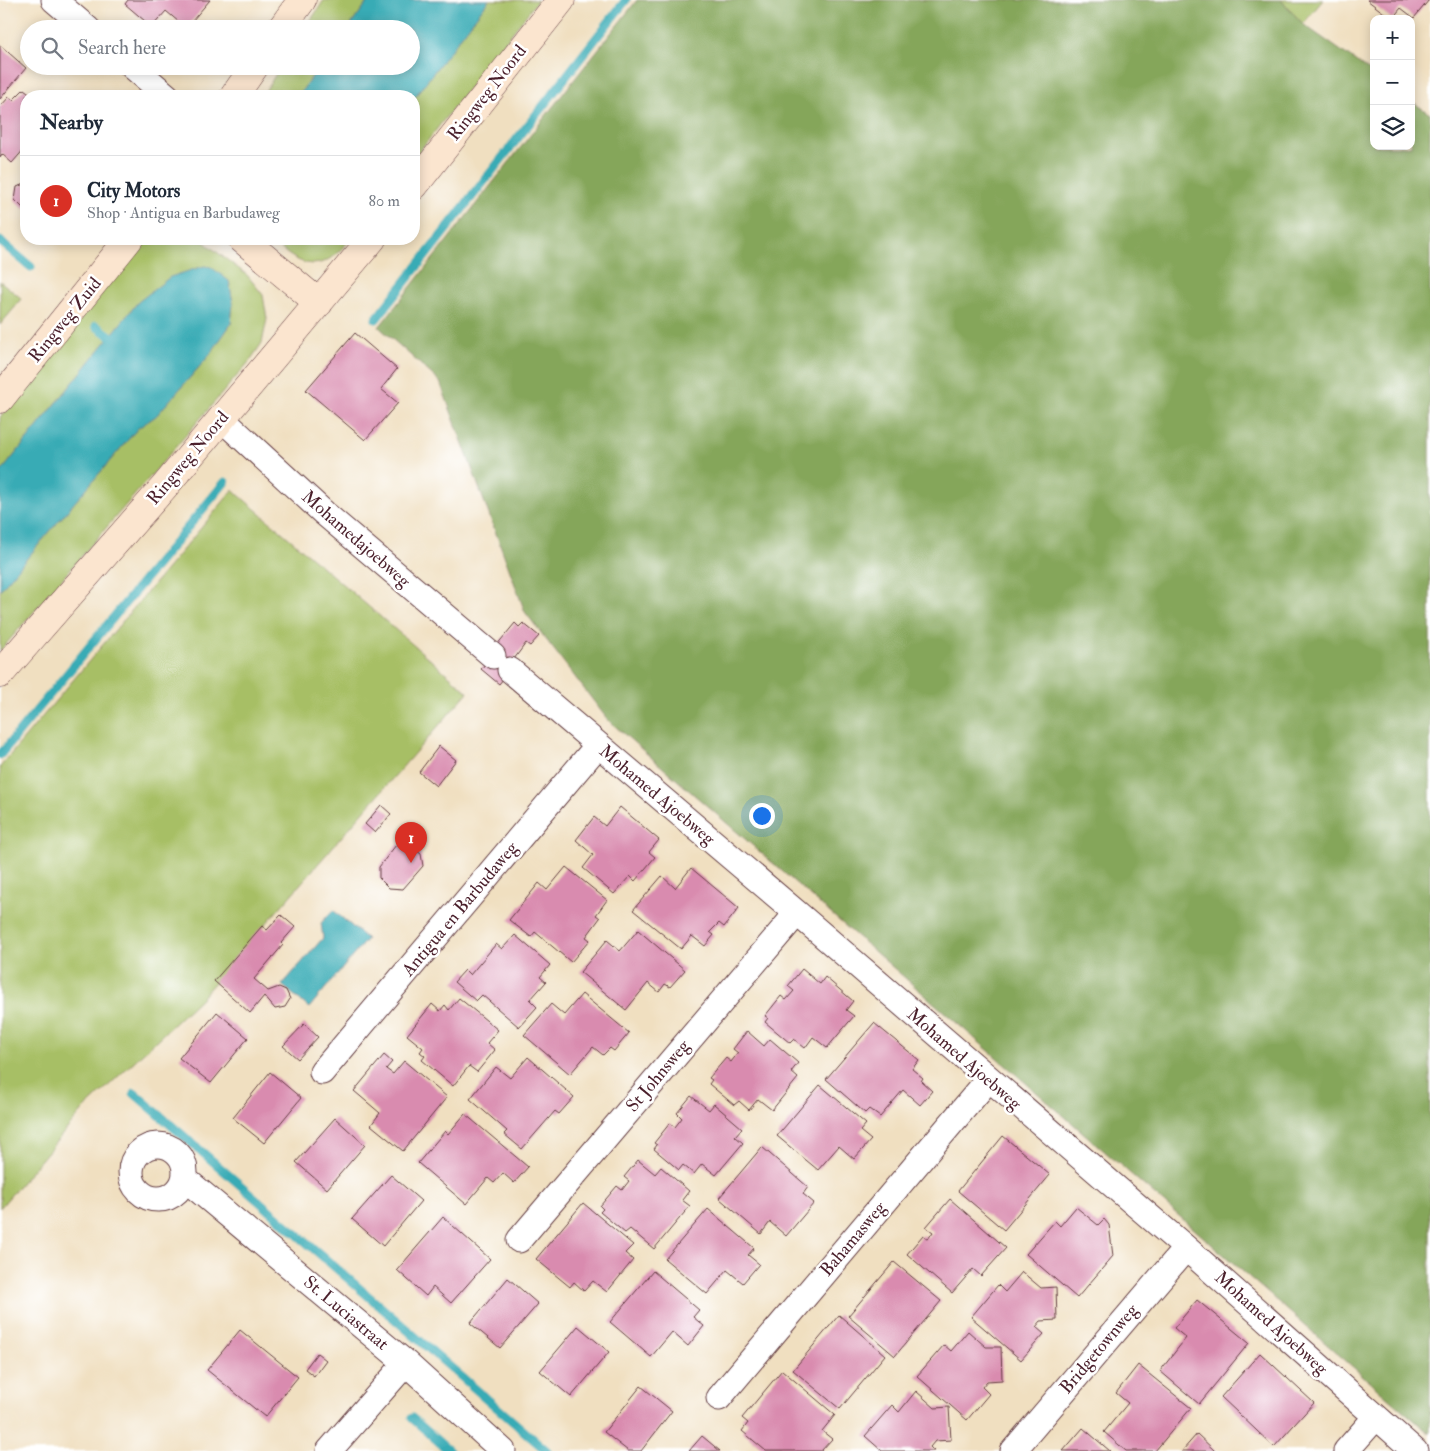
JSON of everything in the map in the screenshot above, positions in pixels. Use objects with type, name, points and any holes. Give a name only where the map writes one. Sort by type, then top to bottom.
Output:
[{"type":"street","points":[[54,0],[77,20]]},
{"type":"street","points":[[288,20],[302,0]]},
{"type":"street","name":"Ringweg Noord","points":[[420,178],[561,0]]},
{"type":"street","points":[[142,75],[160,90]]},
{"type":"street","points":[[238,90],[249,75]]},
{"type":"street","name":"Ringweg Zuid","points":[[0,399],[124,245]]},
{"type":"street","points":[[249,245],[319,303]]},
{"type":"street","name":"Ringweg Noord","points":[[0,674],[222,419],[367,245]]},
{"type":"street","name":"Mohamedajoebweg","points":[[222,419],[324,513],[501,663]]},
{"type":"street","name":"Mohamed Ajoebweg","points":[[501,663],[797,912],[988,1080],[1186,1248],[1415,1451]]},
{"type":"street","name":"Antigua en Barbudaweg","points":[[322,1072],[598,745]]},
{"type":"street","name":"St Johnsweg","points":[[519,1240],[797,912]]},
{"type":"street","name":"Bahamasweg","points":[[718,1398],[988,1080]]},
{"type":"street","name":"St. Luciastraat","points":[[185,1180],[406,1363],[503,1451]]},
{"type":"street","name":"Bridgetownweg","points":[[1013,1451],[1186,1248]]},
{"type":"street","points":[[329,1451],[406,1363]]},
{"type":"street","points":[[1346,1451],[1376,1417]]},
{"type":"green space","points":[[324,0],[369,0],[355,20],[311,20]]},
{"type":"green space","points":[[489,0],[538,0],[420,150],[420,90]]},
{"type":"green space","points":[[637,0],[1281,0],[1303,24],[1370,71],[1370,150],[1415,150],[1415,104],[1430,114],[1430,1434],[608,720],[525,612],[440,382],[379,327]]},
{"type":"green space","points":[[1281,0],[1323,0],[1303,24]]},
{"type":"green space","points":[[275,75],[313,75],[302,90],[266,90]]},
{"type":"green space","points":[[138,245],[208,245],[247,275],[263,295],[267,319],[262,343],[249,362],[0,651],[0,590],[138,428],[156,416],[208,357],[231,324],[233,303],[229,281],[138,302],[0,473],[0,417]]},
{"type":"green space","points":[[277,245],[345,245],[330,259],[311,264],[301,262]]},
{"type":"green space","points":[[0,281],[22,299],[0,325]]},
{"type":"green space","points":[[233,490],[468,692],[202,997],[84,1109],[0,1208],[0,767]]},
{"type":"water","points":[[369,0],[489,0],[420,90],[302,90],[313,75],[420,75],[420,20],[355,20]]},
{"type":"water","points":[[204,266],[211,267],[229,281],[233,303],[231,324],[208,357],[156,416],[138,428],[0,590],[0,473],[138,302],[170,277]]},
{"type":"water","points":[[333,910],[367,939],[309,1008],[282,985],[323,938],[321,923]]},
{"type":"building","points":[[128,0],[210,0],[193,20],[177,20],[166,11],[158,20],[144,20],[125,4]]},
{"type":"building","points":[[1367,0],[1429,0],[1415,17],[1415,15],[1410,15],[1401,8],[1395,15],[1387,15]]},
{"type":"building","points":[[0,45],[20,63],[20,75],[0,99]]},
{"type":"building","points":[[20,93],[20,154],[12,163],[2,154],[0,157],[0,107],[9,97],[13,100]]},
{"type":"building","points":[[20,186],[20,205],[15,200],[17,187]]},
{"type":"building","points":[[355,333],[397,369],[381,389],[398,403],[365,440],[306,390]]},
{"type":"building","points":[[515,623],[519,627],[523,623],[539,636],[530,646],[526,643],[514,659],[517,662],[499,684],[481,669],[499,648],[496,646]]},
{"type":"building","points":[[439,746],[456,760],[436,786],[419,772]]},
{"type":"building","points":[[381,805],[391,814],[375,833],[365,824]]},
{"type":"building","points":[[620,807],[659,840],[649,852],[655,857],[635,881],[630,876],[614,894],[583,868],[593,855],[576,840],[594,817],[605,826]]},
{"type":"building","points":[[408,844],[421,854],[423,866],[403,889],[389,888],[379,878],[379,867],[396,845]]},
{"type":"building","points":[[566,867],[607,900],[596,915],[600,918],[586,937],[590,940],[571,962],[535,932],[531,937],[509,920],[539,883],[547,890]]},
{"type":"building","points":[[691,868],[739,908],[724,927],[719,923],[710,932],[714,935],[705,946],[692,936],[681,949],[633,910],[662,876],[675,888]]},
{"type":"building","points":[[281,915],[295,927],[281,943],[283,945],[254,979],[268,991],[279,987],[286,990],[290,999],[285,1007],[275,1009],[264,996],[250,1013],[214,981],[262,926],[267,930]]},
{"type":"building","points":[[638,930],[685,970],[670,987],[665,984],[659,992],[648,983],[626,1010],[580,972],[607,940],[620,951]]},
{"type":"building","points":[[515,935],[550,965],[540,977],[546,982],[530,1000],[537,1007],[519,1027],[482,995],[476,1001],[454,982],[465,970],[470,975],[496,944],[502,949]]},
{"type":"building","points":[[802,969],[820,984],[825,977],[853,1001],[846,1010],[854,1016],[827,1048],[813,1037],[805,1048],[794,1039],[790,1043],[765,1022],[768,1018],[765,1016],[781,996],[786,1000],[794,991],[788,986]]},
{"type":"building","points":[[582,994],[629,1033],[614,1051],[610,1048],[603,1055],[593,1047],[570,1074],[524,1035],[551,1004],[564,1015]]},
{"type":"building","points":[[459,998],[498,1030],[487,1043],[495,1050],[477,1072],[469,1066],[453,1086],[422,1060],[425,1056],[420,1052],[423,1048],[407,1035],[432,1004],[440,1011],[445,1005],[449,1010]]},
{"type":"building","points":[[217,1012],[248,1038],[211,1083],[179,1058]]},
{"type":"building","points":[[874,1023],[919,1060],[912,1069],[923,1078],[921,1081],[932,1091],[920,1105],[903,1090],[880,1117],[869,1109],[865,1113],[826,1079]]},
{"type":"building","points":[[304,1024],[318,1037],[298,1059],[283,1046]]},
{"type":"building","points":[[747,1031],[764,1046],[770,1039],[798,1063],[791,1072],[798,1078],[772,1110],[758,1099],[749,1110],[739,1101],[734,1105],[709,1084],[712,1080],[709,1078],[726,1058],[731,1062],[738,1053],[733,1049]]},
{"type":"building","points":[[384,1055],[392,1062],[386,1069],[393,1074],[404,1061],[447,1097],[403,1151],[371,1125],[380,1113],[354,1091]]},
{"type":"building","points":[[528,1057],[574,1097],[559,1114],[555,1111],[522,1149],[504,1134],[507,1131],[470,1099],[496,1067],[510,1078]]},
{"type":"building","points":[[270,1072],[301,1098],[264,1143],[233,1118]]},
{"type":"building","points":[[820,1085],[866,1124],[860,1131],[871,1140],[854,1159],[839,1146],[818,1170],[777,1136]]},
{"type":"building","points":[[691,1096],[709,1110],[714,1104],[742,1128],[735,1136],[743,1143],[716,1175],[702,1164],[694,1174],[683,1165],[679,1170],[654,1149],[657,1145],[654,1143],[670,1123],[675,1127],[682,1118],[677,1113]]},
{"type":"building","points":[[465,1114],[528,1167],[514,1183],[503,1173],[494,1183],[488,1178],[466,1204],[418,1163],[445,1131],[448,1134]]},
{"type":"building","points":[[335,1118],[365,1145],[327,1189],[296,1162]]},
{"type":"building","points":[[1003,1136],[1050,1175],[1004,1230],[958,1191]]},
{"type":"building","points":[[762,1147],[808,1187],[803,1194],[814,1203],[786,1236],[770,1222],[761,1234],[719,1198]]},
{"type":"building","points":[[638,1160],[655,1174],[661,1167],[689,1191],[682,1200],[690,1206],[654,1249],[630,1229],[625,1233],[600,1212],[603,1209],[600,1206],[617,1186],[622,1190],[629,1181],[624,1177]]},
{"type":"building","points":[[391,1175],[421,1201],[383,1246],[352,1219]]},
{"type":"building","points":[[950,1199],[1006,1248],[981,1276],[973,1269],[952,1293],[907,1254],[923,1235],[928,1239],[933,1232],[926,1227]]},
{"type":"building","points":[[583,1203],[633,1245],[625,1253],[633,1260],[607,1292],[593,1281],[584,1291],[574,1282],[570,1287],[536,1259]]},
{"type":"building","points":[[1076,1207],[1098,1225],[1104,1219],[1109,1225],[1113,1256],[1077,1298],[1026,1254],[1055,1221],[1060,1226]]},
{"type":"building","points":[[708,1209],[754,1248],[748,1255],[759,1264],[743,1283],[727,1270],[707,1294],[665,1259]]},
{"type":"building","points":[[443,1217],[490,1259],[451,1303],[433,1287],[426,1296],[397,1270]]},
{"type":"building","points":[[894,1262],[941,1301],[895,1356],[848,1316]]},
{"type":"building","points":[[653,1271],[699,1310],[693,1317],[704,1326],[688,1346],[672,1332],[651,1357],[610,1322]]},
{"type":"building","points":[[1022,1272],[1041,1288],[1056,1287],[1057,1320],[1041,1321],[1036,1327],[1044,1334],[1021,1360],[971,1317],[998,1285],[1005,1292]]},
{"type":"building","points":[[508,1278],[538,1304],[500,1348],[470,1323]]},
{"type":"building","points":[[1197,1300],[1249,1343],[1199,1404],[1160,1371],[1186,1338],[1174,1328]]},
{"type":"building","points":[[839,1315],[885,1355],[840,1409],[793,1370]]},
{"type":"building","points":[[578,1326],[609,1352],[571,1397],[540,1371]]},
{"type":"building","points":[[240,1330],[298,1377],[265,1417],[207,1370]]},
{"type":"building","points":[[968,1331],[986,1347],[1001,1347],[1002,1380],[987,1381],[982,1387],[989,1394],[967,1420],[917,1376],[944,1345],[951,1351]]},
{"type":"building","points":[[317,1353],[326,1360],[314,1376],[305,1369]]},
{"type":"building","points":[[1260,1353],[1314,1403],[1274,1447],[1221,1397]]},
{"type":"building","points":[[1138,1365],[1191,1408],[1155,1451],[1126,1451],[1104,1432],[1128,1403],[1116,1393]]},
{"type":"building","points":[[782,1370],[835,1415],[822,1431],[832,1439],[821,1451],[766,1451],[742,1431],[748,1423],[742,1418]]},
{"type":"building","points":[[641,1386],[672,1411],[641,1451],[628,1451],[604,1432]]},
{"type":"building","points":[[916,1391],[935,1408],[949,1407],[951,1440],[935,1441],[930,1447],[934,1451],[882,1451],[865,1436],[892,1405],[899,1412]]},
{"type":"building","points":[[1083,1428],[1110,1451],[1063,1451]]},
{"type":"building","points":[[1197,1434],[1215,1451],[1182,1451]]},
{"type":"building","points":[[702,1436],[720,1451],[689,1451]]},
{"type":"waterway","points":[[376,319],[626,0]]},
{"type":"waterway","points":[[0,241],[31,267]]},
{"type":"waterway","points":[[96,326],[119,342]]},
{"type":"waterway","points":[[0,755],[225,482]]},
{"type":"waterway","points":[[134,1093],[547,1451]]},
{"type":"waterway","points":[[412,1418],[449,1451]]},
{"type":"place","name":"City Motors","points":[[411,863]]}]
